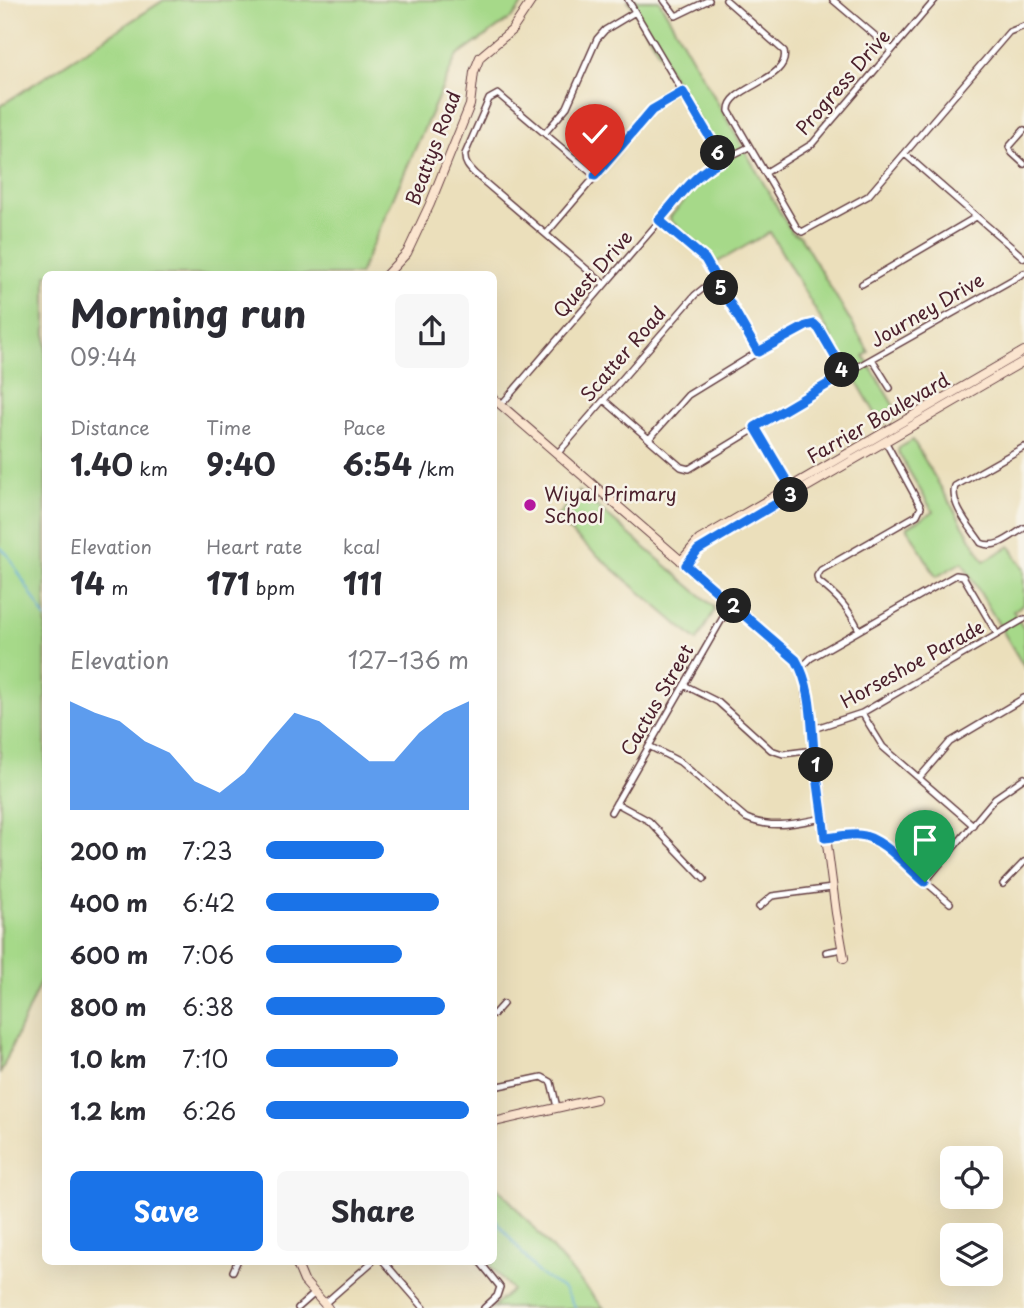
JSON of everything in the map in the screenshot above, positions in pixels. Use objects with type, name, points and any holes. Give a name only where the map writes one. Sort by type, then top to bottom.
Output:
[{"type":"street","name":"Beattys Road","points":[[390,271],[407,253],[430,204],[470,105],[474,72],[480,57],[512,30],[532,0]]},
{"type":"street","points":[[628,0],[723,160]]},
{"type":"street","points":[[664,0],[676,16],[709,0]]},
{"type":"street","points":[[726,0],[785,51],[784,61],[768,78],[728,104],[729,111],[797,228],[802,232],[868,196],[1009,32],[1021,26]]},
{"type":"street","name":"Progress Drive","points":[[765,173],[812,144],[935,0]]},
{"type":"street","points":[[838,1],[892,50]]},
{"type":"street","points":[[545,133],[567,107],[597,39],[605,30],[635,12]]},
{"type":"street","points":[[546,234],[652,110],[683,92]]},
{"type":"street","points":[[595,176],[498,94],[489,99],[464,159],[475,174],[604,284]]},
{"type":"street","points":[[1024,130],[1009,147],[1024,164]]},
{"type":"street","name":"Quest Drive","points":[[497,402],[700,174],[712,165],[750,147]]},
{"type":"street","points":[[905,154],[1024,258]]},
{"type":"street","points":[[862,284],[976,217]]},
{"type":"street","points":[[659,220],[702,255],[758,352]]},
{"type":"street","name":"Journey Drive","points":[[604,400],[684,469],[1024,273]]},
{"type":"street","name":"Scatter Road","points":[[557,454],[695,295],[716,278]]},
{"type":"street","points":[[649,439],[688,395],[758,352],[814,324],[845,374]]},
{"type":"street","name":"Farrier Boulevard","points":[[884,439],[1024,351]]},
{"type":"street","points":[[872,359],[890,388]]},
{"type":"street","name":"Farrier Boulevard","points":[[683,563],[698,550],[792,490],[1024,361]]},
{"type":"street","points":[[497,402],[796,660],[801,668],[813,729],[825,838],[844,958]]},
{"type":"street","points":[[755,427],[792,490]]},
{"type":"street","points":[[859,630],[851,612],[818,581],[817,576],[821,570],[917,515],[921,507],[912,486],[884,439]]},
{"type":"street","points":[[1024,447],[955,486],[953,492],[957,504],[981,543],[994,546],[1024,528]]},
{"type":"street","points":[[801,668],[811,658],[956,575],[963,576],[997,635]]},
{"type":"street","name":"Cactus Street","points":[[611,812],[725,614],[733,605]]},
{"type":"street","name":"Horseshoe Parade","points":[[813,729],[862,713],[1024,620]]},
{"type":"street","points":[[684,685],[718,702],[771,750],[783,754],[814,750]]},
{"type":"street","points":[[919,778],[950,742],[1024,698]]},
{"type":"street","points":[[862,713],[883,747],[973,825]]},
{"type":"street","points":[[649,746],[680,762],[746,818],[755,822],[772,826],[823,818]]},
{"type":"street","points":[[925,882],[1001,793],[1024,778]]},
{"type":"street","points":[[616,803],[649,821],[704,879]]},
{"type":"street","points":[[825,838],[857,834],[879,842],[950,903]]},
{"type":"street","points":[[1003,884],[1022,867]]},
{"type":"street","points":[[759,906],[772,896],[832,888]]},
{"type":"street","points":[[928,899],[935,891]]},
{"type":"street","points":[[826,952],[842,948]]},
{"type":"street","points":[[497,1011],[503,1004]]},
{"type":"street","points":[[497,1086],[542,1077],[551,1083],[557,1107]]},
{"type":"street","points":[[497,1121],[596,1099]]},
{"type":"street","points":[[233,1271],[236,1265]]},
{"type":"street","points":[[297,1265],[304,1281],[326,1306],[369,1265]]},
{"type":"street","points":[[387,1265],[424,1308]]},
{"type":"street","points":[[482,1265],[500,1287],[497,1296],[484,1308]]},
{"type":"street","points":[[298,1308],[315,1293]]},
{"type":"green space","points":[[164,0],[525,0],[514,16],[456,57],[361,271],[42,271],[42,978],[0,1074],[0,106]]},
{"type":"green space","points":[[628,0],[659,0],[792,233],[800,236],[869,352],[864,356],[899,415],[882,425],[770,232],[716,263],[671,221],[670,217],[705,176],[724,164]]},
{"type":"green space","points":[[913,440],[984,561],[1010,546],[1024,570],[1024,604],[1013,611],[1024,629],[1024,667],[962,562],[936,577],[907,527],[933,512],[898,452],[899,448]]},
{"type":"green space","points":[[579,491],[714,607],[697,641],[555,519]]},
{"type":"green space","points":[[497,1186],[604,1308],[492,1308],[512,1290],[490,1265],[497,1265]]},
{"type":"waterway","points":[[0,547],[8,555],[42,612]]},
{"type":"waterway","points":[[497,1222],[539,1274],[564,1289],[576,1308]]},
{"type":"place","name":"Wiyal Primary School","points":[[530,505]]},
{"type":"route","points":[[595,176],[652,110],[683,92],[723,160],[700,174],[659,220],[705,259],[758,352],[790,333],[814,324],[845,374],[755,427],[794,493],[698,550],[686,565],[765,632],[796,660],[801,668],[813,729],[825,838],[857,834],[867,836],[879,842],[925,882]]}]
